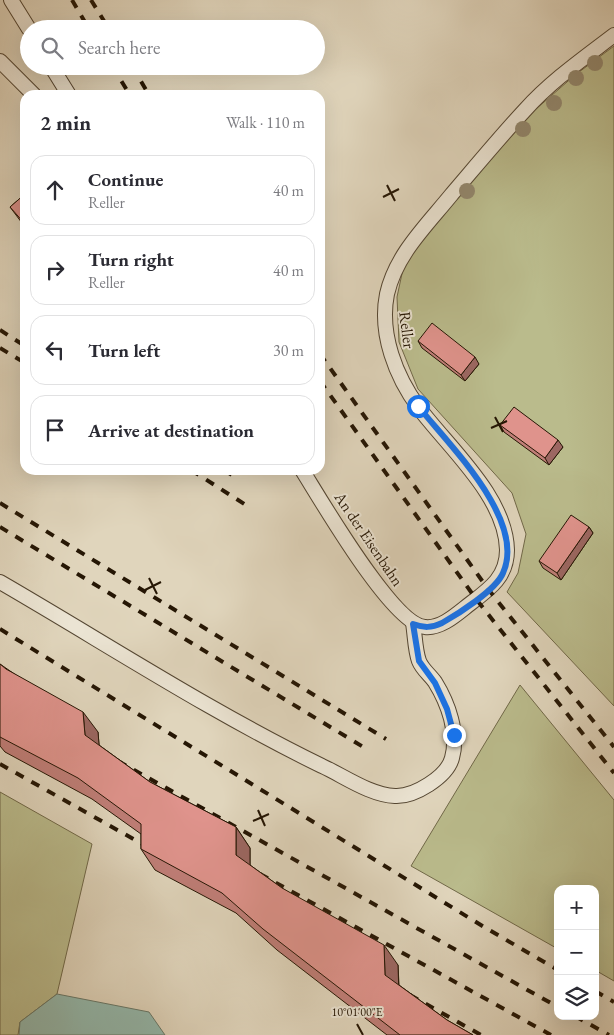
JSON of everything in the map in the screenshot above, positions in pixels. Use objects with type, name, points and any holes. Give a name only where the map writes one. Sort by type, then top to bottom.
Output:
[{"type":"lane","points":[[11,0],[23,20]]},
{"type":"lane","name":"Reller","points":[[413,624],[432,627],[442,623],[493,586],[504,569],[506,544],[502,522],[494,505],[460,458],[418,406],[398,370],[386,330],[387,296],[392,277],[410,244],[526,108],[570,69],[614,35]]},
{"type":"lane","points":[[0,61],[29,90]]},
{"type":"lane","points":[[57,75],[66,90]]},
{"type":"lane","name":"An der Eisenbahn","points":[[305,475],[382,591],[398,611],[413,624]]},
{"type":"lane","points":[[0,582],[194,697],[285,748],[378,793],[396,796],[416,792],[437,779],[452,759],[454,735],[447,709],[435,683],[419,661],[413,624]]},
{"type":"green space","points":[[614,46],[614,706],[507,592],[518,573],[526,534],[512,493],[418,389],[399,342],[397,297],[403,269],[416,245],[528,116],[575,75]]},
{"type":"green space","points":[[520,685],[614,800],[614,981],[599,972],[599,885],[554,885],[554,947],[411,866]]},
{"type":"green space","points":[[0,792],[92,844],[57,994],[20,1022],[18,1035],[0,1035]]},
{"type":"water","points":[[57,994],[149,1012],[165,1035],[19,1035],[20,1022]]},
{"type":"building","points":[[20,198],[20,218],[10,207]]},
{"type":"building","points":[[432,323],[475,357],[461,375],[418,341]]},
{"type":"building","points":[[514,407],[558,440],[545,458],[500,425]]},
{"type":"building","points":[[571,515],[589,527],[557,573],[539,561]]},
{"type":"building","points":[[0,664],[83,712],[85,735],[150,782],[236,827],[236,855],[282,888],[384,945],[385,975],[447,1020],[473,1035],[400,1035],[263,929],[222,893],[141,849],[141,824],[78,778],[0,737]]},
{"type":"railway","points":[[72,0],[84,20]]},
{"type":"railway","points":[[91,0],[103,20]]},
{"type":"railway","points":[[118,75],[127,90]]},
{"type":"railway","points":[[137,75],[146,90]]},
{"type":"railway","points":[[0,330],[20,343]]},
{"type":"railway","points":[[0,348],[20,360]]},
{"type":"railway","points":[[325,361],[488,589],[614,747]]},
{"type":"railway","points":[[325,388],[476,599],[614,773]]},
{"type":"railway","points":[[199,475],[249,507]]},
{"type":"railway","points":[[232,475],[237,478]]},
{"type":"railway","points":[[0,503],[386,739]]},
{"type":"railway","points":[[0,527],[365,748]]},
{"type":"railway","points":[[0,629],[484,927],[554,968]]},
{"type":"railway","points":[[118,761],[554,1005]]},
{"type":"railway","points":[[0,764],[153,850]]},
{"type":"railway","points":[[260,874],[551,1035]]},
{"type":"railway","points":[[599,993],[614,1002]]},
{"type":"railway","points":[[410,995],[481,1035]]},
{"type":"railway","points":[[582,1020],[609,1035]]},
{"type":"route","points":[[418,406],[481,485],[494,505],[502,522],[506,537],[506,564],[503,574],[497,582],[442,623],[432,627],[413,624],[419,661],[435,683],[447,709],[454,735]]}]
